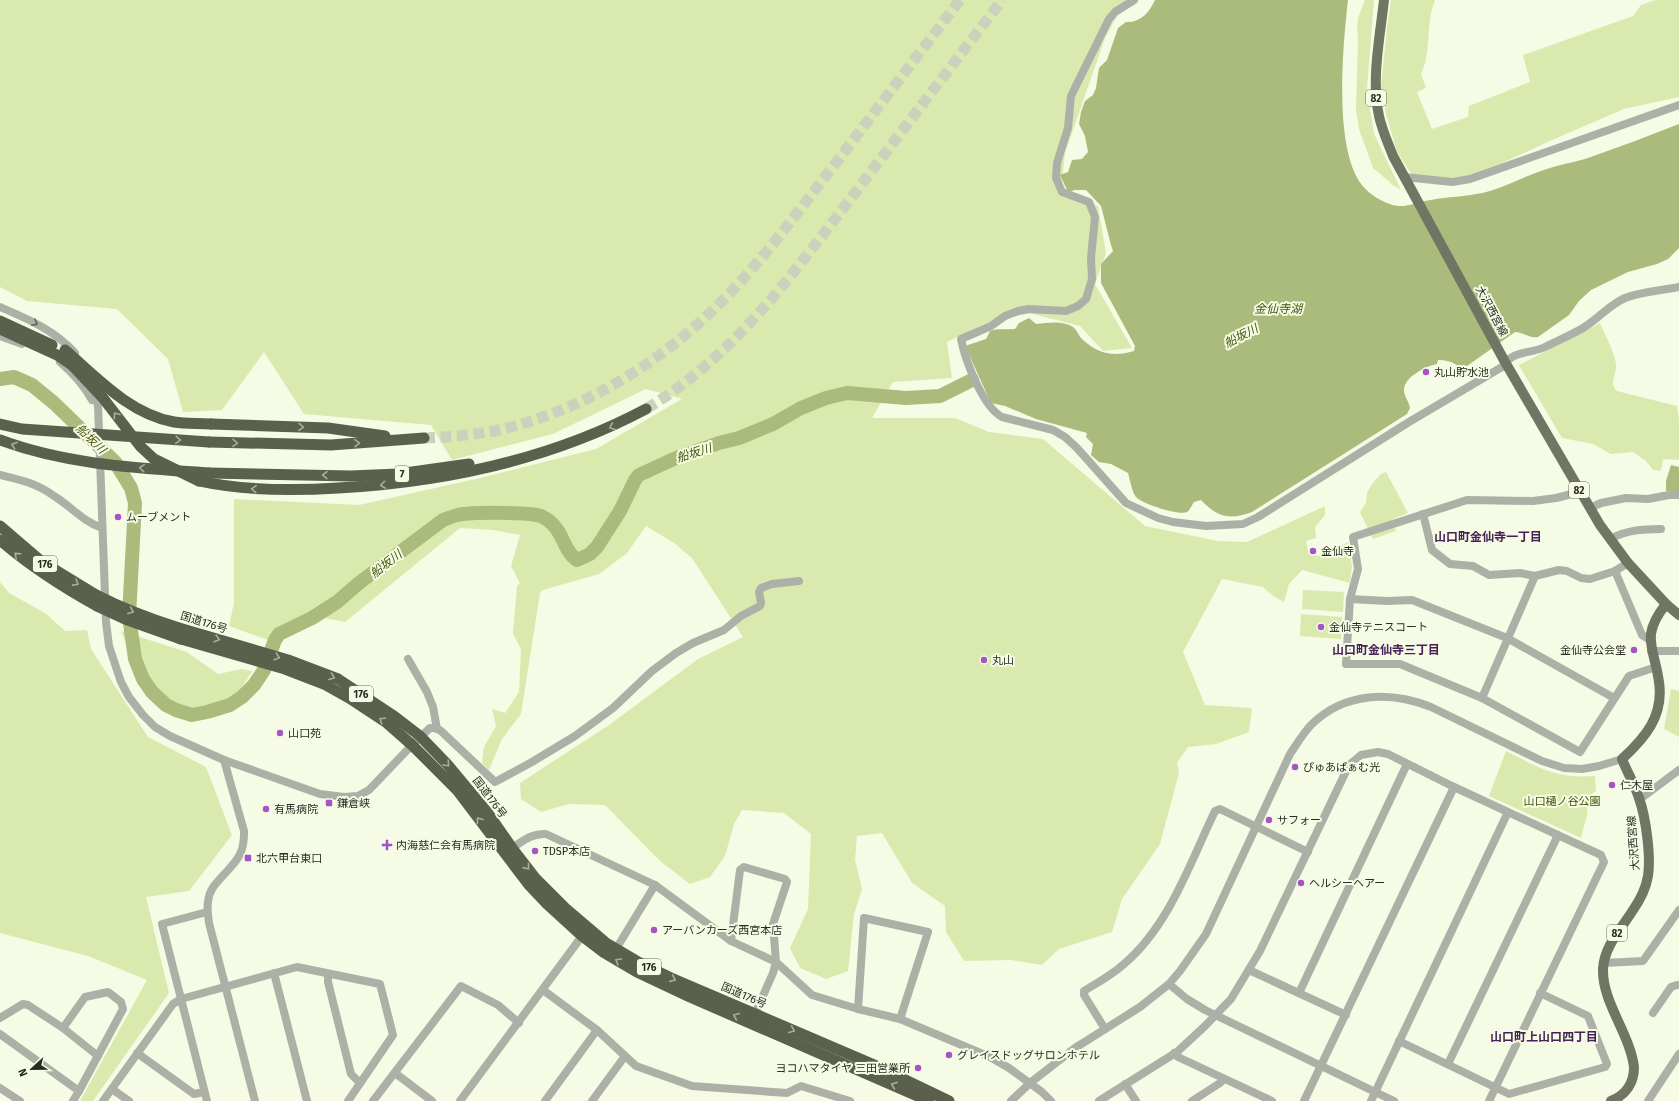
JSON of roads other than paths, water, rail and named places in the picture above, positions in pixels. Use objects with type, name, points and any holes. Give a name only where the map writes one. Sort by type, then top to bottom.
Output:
[{"type":"highway","points":[[0,321],[65,350],[128,403],[152,415],[174,422],[328,428],[405,440]]},
{"type":"highway","points":[[0,330],[57,355],[72,366],[103,398],[140,446],[154,459],[199,481],[227,487],[294,491],[379,486],[450,475],[531,455]]},
{"type":"highway","name":"7","points":[[0,440],[26,449],[70,459],[142,468],[209,473],[350,476],[398,474],[531,455],[586,438],[646,409]]},
{"type":"highway","points":[[0,424],[22,429],[209,442],[331,445],[424,438]]},
{"type":"highway","name":"国道176号","points":[[0,526],[42,562],[115,605],[180,634]]},
{"type":"highway","name":"国道176号","points":[[0,540],[44,575],[97,606],[125,619],[338,679],[394,716],[420,736],[462,781],[487,812],[536,879],[565,908],[616,949],[658,972],[872,1064],[949,1101]]},
{"type":"highway","name":"国道176号","points":[[292,667],[349,698],[387,723],[412,745],[457,790],[529,885],[547,904],[582,936],[603,952],[637,972],[690,997],[929,1101]]},
{"type":"main road","name":"大沢西宮線","points":[[1384,0],[1375,92],[1384,136],[1393,156],[1412,188],[1499,350],[1580,492],[1610,539],[1628,563],[1666,604],[1679,615]]},
{"type":"main road","points":[[1622,759],[1650,730],[1657,714],[1659,683],[1650,645],[1651,631],[1657,616],[1666,604]]},
{"type":"main road","name":"大沢西宮線","points":[[1611,1101],[1623,1094],[1629,1087],[1633,1078],[1634,1067],[1607,993],[1603,968],[1612,941],[1643,893],[1648,876],[1649,857],[1644,811],[1622,759]]},
{"type":"street","points":[[1134,0],[1115,12],[1108,19],[1071,96],[1068,128],[1058,163],[1056,178],[1062,192],[1090,202],[1095,217],[1091,258],[1092,279],[1086,299],[1078,306],[1066,311],[1029,309],[1018,311],[1005,316],[991,326],[961,339],[963,348],[984,398],[997,414],[1002,417],[1053,430],[1065,437],[1078,448],[1126,503],[1158,518],[1173,522],[1206,526],[1243,524],[1258,517],[1409,422],[1502,367],[1506,362],[1521,352],[1538,350],[1584,328],[1609,308],[1624,299],[1641,293],[1663,291],[1679,287]]},
{"type":"street","points":[[1405,177],[1452,182],[1470,179],[1679,104]]},
{"type":"street","points":[[0,307],[48,329],[65,342],[78,356],[88,377],[98,405],[106,622],[109,646],[114,664],[129,697],[155,727],[170,736],[224,760],[320,794],[344,798],[358,796],[369,790],[420,736],[430,728],[437,729],[495,782],[575,736],[613,708],[652,671],[676,653],[693,643],[724,630],[741,616],[760,606],[759,592],[761,588],[772,584],[799,581]]},
{"type":"street","points":[[0,336],[38,351],[59,362],[74,373],[84,386],[92,401],[98,420]]},
{"type":"street","points":[[1,475],[29,482],[54,495],[90,524],[102,528]]},
{"type":"street","points":[[1580,492],[1533,501],[1466,500],[1353,537],[1358,569],[1350,599],[1346,664],[1400,664],[1482,698],[1580,752],[1629,676],[1656,667]]},
{"type":"street","points":[[1590,508],[1601,503],[1626,498],[1648,499],[1669,495],[1679,495]]},
{"type":"street","points":[[1423,514],[1432,550],[1450,564],[1473,566],[1489,575],[1520,573],[1535,576],[1559,570],[1567,571],[1581,578],[1590,579],[1615,571],[1628,563]]},
{"type":"street","points":[[1610,539],[1623,532],[1640,528],[1661,529]]},
{"type":"street","points":[[1615,571],[1642,635],[1650,645],[1679,651]]},
{"type":"street","points":[[1482,698],[1535,576]]},
{"type":"street","points":[[1350,599],[1387,601],[1412,600],[1507,638],[1614,698]]},
{"type":"street","points":[[408,659],[427,692],[433,707],[437,729]]},
{"type":"street","points":[[1011,1101],[1030,1083],[1075,1048],[1140,1007],[1169,984],[1180,971],[1206,934],[1290,754],[1300,738],[1312,724],[1337,707],[1354,700],[1375,696],[1400,698],[1414,701],[1542,761],[1564,768],[1588,768],[1612,763],[1622,759]]},
{"type":"street","points":[[1099,1101],[1190,1042],[1231,998],[1260,951],[1349,765],[1361,755],[1378,752],[1388,754],[1454,787],[1601,855],[1604,862],[1489,1101]]},
{"type":"street","points":[[224,760],[244,831],[243,848],[240,857],[235,864],[214,887],[210,895],[207,912],[255,1101]]},
{"type":"street","points":[[1299,993],[1407,764]]},
{"type":"street","points":[[1640,799],[1679,770]]},
{"type":"street","points":[[1304,1101],[1454,787]]},
{"type":"street","points":[[1105,1030],[1084,995],[1084,991],[1124,965],[1150,938],[1174,898],[1215,811],[1220,809],[1308,852]]},
{"type":"street","points":[[1370,1101],[1508,812]]},
{"type":"street","points":[[512,848],[530,836],[546,834],[655,885],[731,941],[776,962],[812,995],[858,1009],[900,1019],[990,1057],[1030,1083],[1051,1101]]},
{"type":"street","points":[[1448,1064],[1558,835]]},
{"type":"street","points":[[731,941],[740,870],[744,867],[785,879],[787,882],[773,924],[776,962],[773,973],[755,1014]]},
{"type":"street","points":[[616,949],[655,885]]},
{"type":"street","points":[[1604,963],[1643,961],[1679,910]]},
{"type":"street","points":[[207,912],[162,924],[207,1101]]},
{"type":"street","points":[[858,1009],[864,918],[928,932],[900,1019]]},
{"type":"street","points":[[460,1101],[544,990],[582,936]]},
{"type":"street","points":[[103,1101],[173,1004],[181,998],[297,967],[380,984],[393,1035],[348,1101]]},
{"type":"street","points":[[1249,970],[1346,1015]]},
{"type":"street","points":[[274,973],[307,1101]]},
{"type":"street","points":[[328,974],[328,982],[351,1074],[360,1083]]},
{"type":"street","points":[[1169,984],[1187,999],[1216,1015],[1394,1101]]},
{"type":"street","points":[[1653,1013],[1671,987],[1678,985]]},
{"type":"street","points":[[373,1101],[461,986],[498,1005],[519,1023]]},
{"type":"street","points":[[544,990],[597,1030],[636,1066],[692,1086],[787,1093],[802,1086],[850,1101]]},
{"type":"street","points":[[63,1028],[85,997],[108,992],[121,1002],[123,1009],[80,1092],[73,1101]]},
{"type":"street","points":[[1399,1041],[1509,1094],[1606,1067],[1607,1064],[1588,1016],[1540,993]]},
{"type":"street","points":[[0,1018],[23,1004],[28,1005],[63,1028],[98,1056]]},
{"type":"street","points":[[545,1101],[597,1030]]},
{"type":"street","points":[[0,1034],[80,1092]]},
{"type":"street","points":[[137,1053],[194,1094],[204,1092]]},
{"type":"street","points":[[1174,1053],[1178,1057],[1272,1101]]},
{"type":"street","points":[[1648,1101],[1679,1054]]},
{"type":"street","points":[[595,1100],[625,1056]]},
{"type":"street","points":[[395,1073],[432,1101]]},
{"type":"street","points":[[1192,1101],[1224,1079]]},
{"type":"street","points":[[1125,1084],[1136,1101]]},
{"type":"street","points":[[0,1088],[20,1101]]},
{"type":"street","points":[[112,1089],[129,1101]]},
{"type":"water","name":"金仙寺湖","points":[[1155,0],[1348,0],[1344,43],[1342,96],[1347,147],[1353,168],[1362,185],[1378,198],[1393,205],[1406,206],[1442,198],[1470,195],[1492,190],[1556,166],[1585,159],[1679,124],[1679,248],[1668,259],[1657,264],[1628,272],[1591,290],[1579,301],[1569,315],[1538,337],[1532,337],[1515,332],[1460,371],[1453,363],[1438,360],[1437,364],[1416,373],[1405,385],[1404,392],[1410,408],[1407,414],[1252,512],[1244,515],[1225,516],[1213,511],[1201,500],[1194,502],[1187,512],[1183,513],[1169,511],[1146,503],[1136,497],[1132,489],[1128,473],[1111,464],[1099,462],[1091,455],[1093,444],[1086,437],[1087,433],[1036,419],[1005,406],[991,403],[965,346],[986,339],[990,331],[999,329],[1015,329],[1019,323],[1029,318],[1036,324],[1055,322],[1069,325],[1074,328],[1081,338],[1088,344],[1106,353],[1119,354],[1134,351],[1135,346],[1101,283],[1101,264],[1113,251],[1101,206],[1086,190],[1075,190],[1068,192],[1060,175],[1068,172],[1072,160],[1082,159],[1088,152],[1085,136],[1079,124],[1081,112],[1085,101],[1093,95],[1096,88],[1099,68],[1107,60],[1118,28],[1126,22],[1136,21],[1144,16]]},
{"type":"water","points":[[1671,465],[1679,467],[1679,491],[1666,491],[1666,481]]},
{"type":"waterway","name":"船坂川","points":[[0,379],[14,377],[32,385],[54,403],[115,462],[131,488],[135,503],[129,616],[135,659],[143,679],[152,692],[166,705],[192,715],[230,705],[242,697],[254,685],[264,670],[275,640],[279,634],[312,618],[337,602],[359,583],[443,520],[452,516],[475,513],[513,513],[541,516],[555,527],[561,535],[567,549],[577,560],[590,554],[597,547],[620,511],[635,480],[639,475],[676,458],[719,443],[739,438],[773,424],[801,408],[826,398],[847,393],[906,398],[940,396],[972,380]]},
{"type":"tunnel","points":[[424,438],[462,436],[499,430],[532,421],[564,409],[595,395],[624,378],[653,360],[680,339],[706,317],[730,293],[771,246],[960,0]]},
{"type":"tunnel","points":[[646,409],[678,388],[707,364],[761,311],[809,253],[1002,0]]},
{"type":"place","name":"丸山貯水池","points":[[1426,372]]},
{"type":"place","name":"ムーブメント","points":[[118,517]]},
{"type":"place","name":"金仙寺","points":[[1313,551]]},
{"type":"place","name":"金仙寺テニスコート","points":[[1321,627]]},
{"type":"place","name":"金仙寺公会堂","points":[[1634,650]]},
{"type":"place","name":"丸山","points":[[984,660]]},
{"type":"place","name":"山口苑","points":[[280,733]]},
{"type":"place","name":"ぴゅあぱぁむ光","points":[[1295,767]]},
{"type":"place","name":"仁木屋","points":[[1612,785]]},
{"type":"place","name":"鎌倉峡","points":[[329,803]]},
{"type":"place","name":"有馬病院","points":[[266,809]]},
{"type":"place","name":"サフォー","points":[[1269,820]]},
{"type":"place","name":"内海慈仁会有馬病院","points":[[387,845]]},
{"type":"place","name":"TDSP本店","points":[[535,851]]},
{"type":"place","name":"北六甲台東口","points":[[248,858]]},
{"type":"place","name":"ヘルシーヘアー","points":[[1301,883]]},
{"type":"place","name":"アーバンカーズ西宮本店","points":[[654,930]]},
{"type":"place","name":"グレイスドッグサロンホテル","points":[[949,1055]]},
{"type":"place","name":"ヨコハマタイヤ 三田営業所","points":[[918,1068]]},
{"type":"district","name":"山口町金仙寺一丁目","points":[[1488,537]]},
{"type":"district","name":"山口町金仙寺三丁目","points":[[1386,650]]},
{"type":"district","name":"山口町上山口四丁目","points":[[1544,1037]]},
{"type":"park label","name":"山口樋ノ谷公園","points":[[1562,801]]}]
